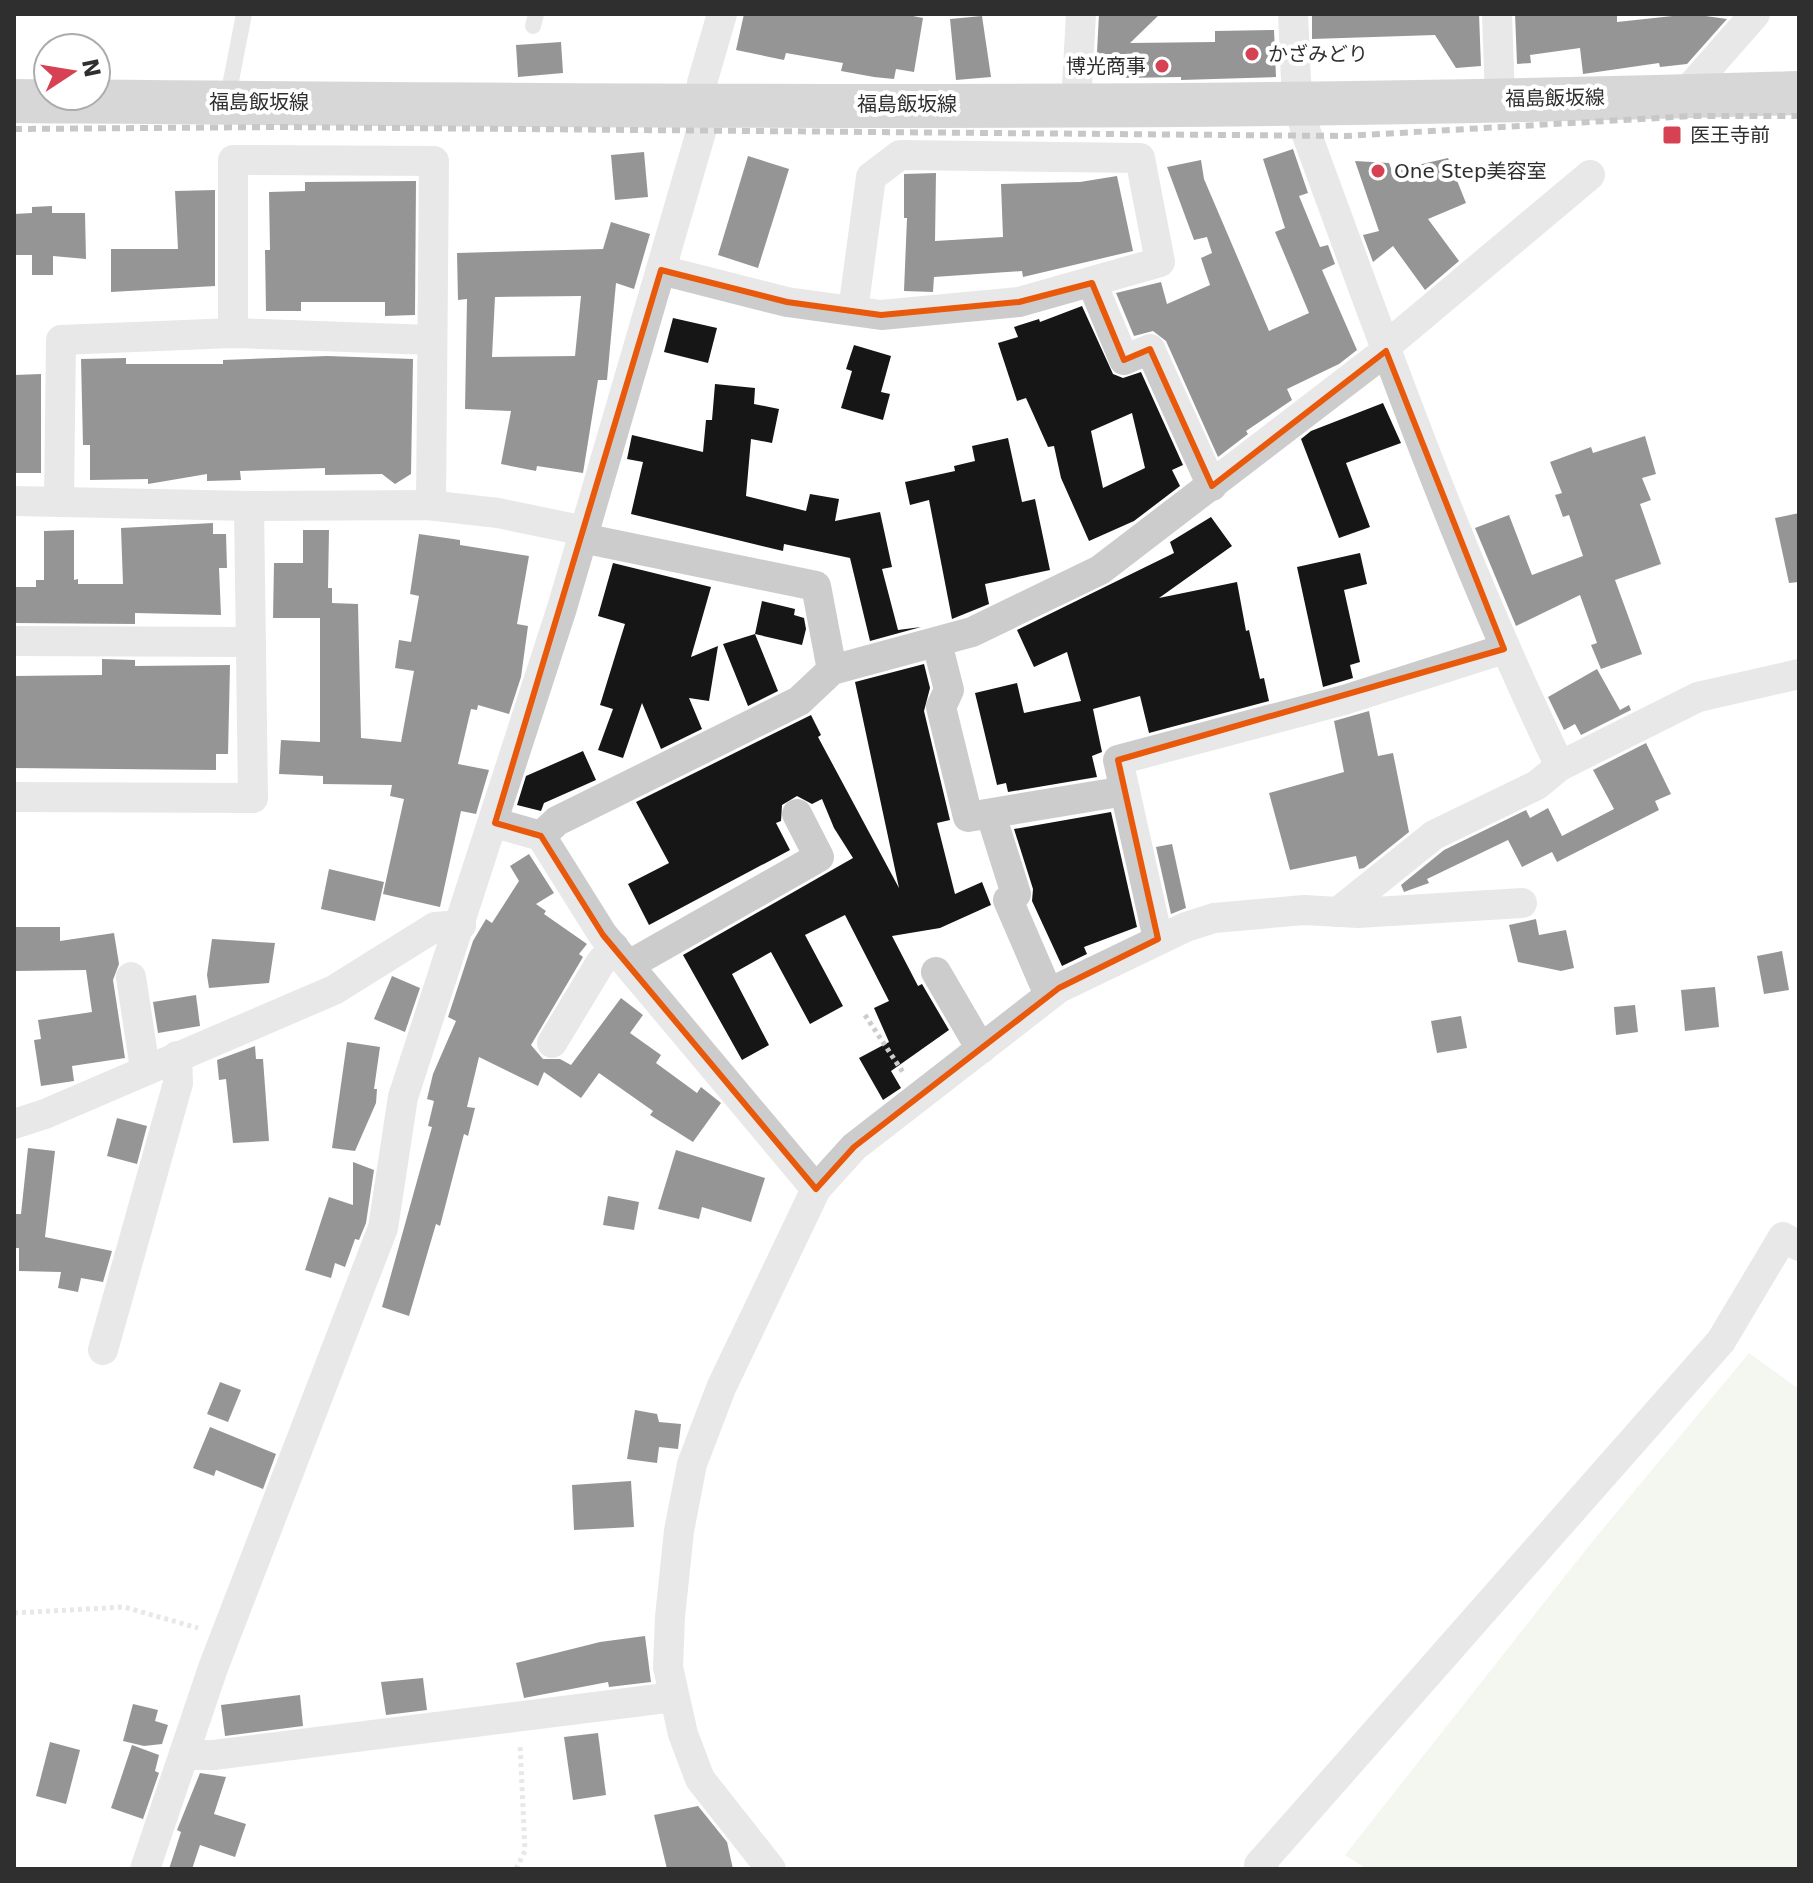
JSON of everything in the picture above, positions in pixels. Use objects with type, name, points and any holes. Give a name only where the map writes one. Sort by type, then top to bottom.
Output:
[{"type":"main road","name":"福島飯坂線","points":[[14,101],[703,105],[1500,100],[1799,93]]},
{"type":"street","points":[[145,1869],[226,1637],[383,1228],[403,1097],[495,823],[584,535],[701,132],[702,83],[722,14]]},
{"type":"street","points":[[1076,103],[1081,14]]},
{"type":"street","points":[[1293,14],[1297,102],[1386,349],[1504,649],[1560,766]]},
{"type":"street","points":[[1497,14],[1500,100]]},
{"type":"street","points":[[1683,96],[1755,14]]},
{"type":"street","points":[[661,270],[787,302],[881,315],[1019,302],[1160,262],[1140,158],[900,155],[871,177],[853,311]]},
{"type":"street","points":[[233,333],[233,160],[434,161],[431,505]]},
{"type":"street","points":[[541,836],[557,821],[799,701],[832,670],[972,632],[1100,570],[1386,349],[1590,175]]},
{"type":"street","points":[[1092,283],[1124,360],[1150,349],[1212,486]]},
{"type":"street","points":[[59,502],[61,340],[233,333],[432,340]]},
{"type":"street","points":[[14,501],[249,506],[431,505],[498,513],[816,586],[832,670]]},
{"type":"street","points":[[14,797],[253,798],[249,506]]},
{"type":"street","points":[[14,641],[251,642]]},
{"type":"street","points":[[937,643],[949,690],[941,707],[962,806],[968,817],[1125,791]]},
{"type":"street","points":[[1158,939],[1118,760],[1344,700],[1504,649]]},
{"type":"street","points":[[1338,912],[1434,835],[1537,785],[1560,766],[1698,697],[1799,674]]},
{"type":"street","points":[[552,1043],[601,962],[622,956],[819,857],[797,814]]},
{"type":"street","points":[[991,815],[1016,894],[1008,900],[1049,995]]},
{"type":"street","points":[[495,823],[541,836],[622,956],[816,1189]]},
{"type":"street","points":[[771,1869],[700,1779],[674,1697],[668,1667],[670,1617],[679,1531],[692,1464],[721,1388],[816,1189],[854,1147],[1049,995],[1158,939],[1214,918],[1304,910],[1338,912],[1522,903]]},
{"type":"street","points":[[14,1124],[334,990],[435,927],[461,925]]},
{"type":"street","points":[[936,972],[981,1049]]},
{"type":"street","points":[[131,977],[145,1069]]},
{"type":"street","points":[[103,1350],[178,1083],[177,1056]]},
{"type":"street","points":[[1264,1869],[1259,1865],[1721,1341],[1783,1237],[1799,1246]]},
{"type":"street","points":[[184,1755],[214,1755],[674,1697]]},
{"type":"lane","points":[[226,103],[244,14]]},
{"type":"path","points":[[865,1015],[920,1097]]},
{"type":"path","points":[[14,1613],[124,1607],[226,1637]]},
{"type":"path","points":[[516,1869],[525,1851],[519,1718]]},
{"type":"highlighted area","points":[[661,270],[787,302],[881,315],[1019,302],[1092,283],[1124,360],[1150,349],[1212,486],[1386,351],[1504,649],[1118,760],[1158,939],[1059,988],[854,1147],[816,1189],[603,935],[541,836],[495,823]]},
{"type":"shaded area","points":[[1749,1353],[1799,1389],[1799,1869],[1367,1869],[1345,1855],[1588,1547]]},
{"type":"building","points":[[744,14],[903,14],[923,18],[914,72],[896,69],[894,79],[874,77],[841,71],[843,63],[786,53],[784,60],[736,50]]},
{"type":"building","points":[[1099,14],[1160,14],[1130,43],[1215,42],[1215,31],[1274,30],[1276,77],[1181,80],[1181,77],[1123,78],[1122,71],[1099,74],[1096,71]]},
{"type":"building","points":[[1312,14],[1479,14],[1481,66],[1456,68],[1435,35],[1312,39]]},
{"type":"building","points":[[1515,14],[1617,14],[1617,22],[1691,14],[1727,19],[1687,64],[1660,67],[1659,63],[1583,74],[1580,48],[1530,55],[1531,63],[1517,64]]},
{"type":"building","points":[[982,16],[991,77],[956,80],[950,19]]},
{"type":"building","points":[[561,42],[563,73],[518,77],[516,45]]},
{"type":"building","points":[[1293,149],[1308,193],[1299,196],[1320,247],[1328,245],[1335,264],[1322,270],[1357,350],[1339,364],[1287,389],[1292,400],[1246,431],[1248,434],[1218,457],[1166,341],[1153,331],[1134,336],[1116,293],[1161,282],[1167,304],[1210,285],[1201,258],[1212,253],[1207,237],[1194,240],[1167,167],[1201,160],[1204,179],[1269,331],[1309,313],[1275,232],[1285,228],[1263,159]]},
{"type":"building","points":[[644,152],[648,197],[615,200],[611,155]]},
{"type":"building","points":[[748,156],[789,169],[758,268],[718,255]]},
{"type":"building","points":[[1448,158],[1466,203],[1428,219],[1459,261],[1425,290],[1393,246],[1373,262],[1363,235],[1379,231],[1355,161],[1389,163],[1392,171]]},
{"type":"building","points":[[936,173],[935,241],[1003,237],[1001,184],[1080,182],[1117,176],[1133,251],[1023,277],[1022,271],[934,277],[933,292],[904,291],[907,218],[904,218],[904,174]]},
{"type":"building","points":[[416,181],[415,315],[385,316],[385,302],[301,302],[301,311],[266,311],[265,250],[270,250],[269,192],[305,191],[305,182]]},
{"type":"building","points":[[215,190],[215,286],[111,292],[111,249],[178,249],[175,191]]},
{"type":"building","points":[[52,206],[52,213],[85,213],[86,259],[53,256],[53,275],[32,275],[32,255],[14,255],[14,214],[32,213],[32,207]]},
{"type":"building","points":[[611,222],[650,234],[634,289],[616,283],[607,380],[598,380],[583,473],[537,466],[536,471],[501,464],[511,411],[465,409],[467,299],[458,300],[457,253],[603,249]],"holes":[[[581,296],[575,356],[492,357],[495,297]]]},
{"type":"building","points":[[1082,306],[1113,374],[1123,378],[1141,372],[1183,465],[1172,470],[1180,486],[1134,521],[1089,541],[1061,478],[1054,446],[1048,447],[1026,398],[1017,401],[998,343],[1018,337],[1014,327],[1039,319],[1040,322]],"holes":[[[1132,413],[1145,468],[1103,488],[1091,431]]]},
{"type":"building","points":[[673,318],[717,328],[708,363],[664,352]]},
{"type":"building","points":[[854,345],[891,356],[881,392],[890,394],[883,420],[841,408],[852,371],[846,369]]},
{"type":"building","points":[[327,356],[413,359],[411,474],[395,484],[382,474],[325,475],[325,468],[240,471],[241,480],[207,481],[207,474],[148,484],[148,479],[90,480],[90,445],[83,445],[81,359],[126,358],[126,364],[223,364],[223,360]]},
{"type":"building","points":[[41,374],[41,473],[14,473],[14,375]]},
{"type":"building","points":[[715,384],[755,388],[754,404],[779,409],[772,443],[751,439],[746,496],[806,511],[810,494],[839,499],[835,521],[880,512],[892,567],[882,569],[898,630],[921,627],[870,641],[850,558],[784,544],[783,551],[631,514],[643,462],[627,459],[632,435],[703,452],[706,420],[712,420]]},
{"type":"building","points":[[1383,403],[1401,443],[1346,463],[1370,527],[1339,538],[1301,439],[1311,431]]},
{"type":"building","points":[[1645,436],[1656,474],[1642,478],[1651,500],[1640,504],[1661,564],[1615,580],[1642,654],[1601,669],[1591,645],[1597,643],[1580,595],[1516,626],[1475,528],[1509,515],[1532,575],[1583,556],[1569,515],[1563,517],[1555,495],[1562,493],[1550,462],[1591,447],[1593,453]]},
{"type":"building","points":[[1008,438],[1022,502],[1035,499],[1050,570],[985,584],[989,604],[952,619],[929,500],[910,505],[905,482],[955,471],[954,466],[975,461],[972,446]]},
{"type":"building","points":[[1799,513],[1799,582],[1789,583],[1775,518]]},
{"type":"building","points":[[1211,517],[1232,546],[1159,598],[1237,582],[1246,631],[1249,630],[1260,679],[1264,678],[1269,701],[1149,733],[1140,696],[1093,709],[1102,752],[1092,756],[1097,777],[1008,792],[1006,783],[997,785],[975,693],[1017,683],[1024,713],[1081,701],[1067,652],[1034,667],[1017,630],[1174,553],[1170,542]]},
{"type":"building","points":[[213,523],[213,534],[226,534],[227,568],[219,568],[221,615],[135,613],[135,624],[14,623],[14,587],[36,587],[36,580],[44,580],[44,531],[74,530],[74,580],[78,579],[78,584],[123,584],[121,528]]},
{"type":"building","points":[[303,530],[329,530],[328,588],[332,588],[332,603],[358,604],[361,738],[401,742],[414,671],[395,668],[399,640],[411,642],[419,596],[410,594],[419,534],[460,540],[460,545],[529,556],[517,624],[528,626],[521,677],[509,714],[478,705],[477,710],[471,709],[458,764],[489,770],[476,814],[461,811],[440,907],[383,894],[404,799],[390,796],[392,785],[323,784],[323,776],[279,774],[281,740],[320,742],[320,618],[273,618],[274,563],[303,563]]},
{"type":"building","points":[[1360,553],[1367,584],[1344,590],[1360,662],[1350,665],[1353,678],[1323,687],[1297,567]]},
{"type":"building","points":[[613,563],[711,587],[691,657],[718,646],[709,701],[689,698],[702,729],[661,749],[642,703],[623,758],[598,750],[613,709],[600,705],[625,624],[598,616]]},
{"type":"building","points":[[762,601],[795,609],[794,615],[804,618],[806,629],[802,645],[755,634]]},
{"type":"building","points":[[755,634],[778,691],[748,706],[723,644]]},
{"type":"building","points":[[102,659],[135,660],[135,666],[230,665],[228,754],[216,754],[216,770],[14,768],[14,676],[102,675]]},
{"type":"building","points":[[924,664],[930,688],[924,711],[950,820],[937,823],[955,894],[982,882],[991,905],[940,928],[892,936],[918,986],[922,984],[949,1030],[891,1071],[901,1088],[883,1100],[859,1058],[889,1042],[874,1008],[889,1001],[845,915],[805,935],[843,1006],[810,1024],[771,952],[732,974],[769,1045],[742,1060],[683,955],[853,858],[834,828],[822,799],[812,804],[797,796],[782,805],[781,821],[776,823],[790,850],[649,925],[628,884],[669,863],[636,802],[811,715],[821,735],[818,737],[899,888],[855,682]]},
{"type":"building","points":[[1597,669],[1620,710],[1629,705],[1631,710],[1581,735],[1575,724],[1564,730],[1548,697]]},
{"type":"building","points":[[1369,711],[1378,756],[1393,753],[1409,832],[1364,868],[1359,869],[1356,856],[1290,870],[1269,793],[1344,772],[1334,721]]},
{"type":"building","points":[[1646,743],[1671,794],[1655,801],[1659,810],[1557,862],[1552,852],[1522,867],[1508,840],[1427,879],[1429,883],[1404,892],[1401,885],[1444,850],[1526,810],[1530,818],[1548,808],[1562,836],[1614,809],[1593,770]]},
{"type":"building","points":[[583,751],[596,780],[544,803],[541,811],[517,805],[526,776]]},
{"type":"building","points":[[1111,812],[1137,927],[1084,947],[1087,954],[1062,966],[1032,901],[1033,889],[1014,829]]},
{"type":"building","points":[[1172,844],[1186,908],[1171,914],[1156,847]]},
{"type":"building","points":[[529,854],[554,893],[536,904],[546,911],[544,914],[587,944],[579,954],[583,957],[531,1045],[543,1059],[560,1059],[571,1065],[621,998],[643,1015],[630,1033],[661,1055],[656,1063],[697,1093],[701,1087],[721,1103],[693,1142],[650,1115],[653,1111],[599,1073],[581,1098],[544,1072],[538,1086],[479,1057],[467,1107],[475,1108],[468,1136],[464,1134],[440,1226],[436,1224],[409,1316],[382,1307],[432,1127],[428,1126],[434,1101],[427,1099],[433,1074],[456,1021],[448,1017],[473,941],[486,919],[492,923],[519,881],[510,866]]},
{"type":"building","points":[[329,869],[384,882],[375,921],[321,909]]},
{"type":"building","points":[[1536,919],[1539,935],[1566,930],[1574,968],[1561,971],[1518,962],[1509,925]]},
{"type":"building","points":[[14,927],[60,927],[60,941],[114,933],[119,964],[113,980],[125,1058],[72,1066],[74,1081],[41,1086],[34,1040],[41,1039],[38,1020],[92,1012],[86,970],[14,971]]},
{"type":"building","points":[[212,939],[275,943],[269,983],[209,988],[207,975]]},
{"type":"building","points":[[1782,951],[1789,990],[1764,994],[1757,956]]},
{"type":"building","points":[[392,976],[420,988],[405,1032],[374,1019]]},
{"type":"building","points":[[1715,987],[1719,1027],[1685,1031],[1681,990]]},
{"type":"building","points":[[196,995],[200,1026],[158,1033],[153,1002]]},
{"type":"building","points":[[1635,1005],[1638,1032],[1616,1035],[1614,1007]]},
{"type":"building","points":[[1461,1016],[1467,1048],[1437,1053],[1431,1021]]},
{"type":"building","points":[[347,1042],[380,1047],[374,1089],[377,1089],[376,1103],[355,1151],[332,1148]]},
{"type":"building","points":[[255,1046],[256,1059],[263,1059],[269,1141],[233,1143],[226,1079],[219,1080],[217,1060]]},
{"type":"building","points":[[117,1118],[147,1126],[137,1164],[107,1156]]},
{"type":"building","points":[[28,1148],[55,1151],[45,1237],[112,1251],[103,1282],[81,1278],[78,1292],[58,1288],[61,1272],[19,1271],[19,1248],[14,1248],[14,1214],[21,1214]]},
{"type":"building","points":[[676,1150],[765,1178],[751,1222],[702,1207],[699,1219],[658,1209]]},
{"type":"building","points":[[353,1162],[374,1170],[366,1223],[359,1240],[355,1239],[345,1267],[335,1263],[331,1278],[305,1270],[329,1197],[353,1205]]},
{"type":"building","points":[[608,1196],[639,1202],[634,1230],[603,1225]]},
{"type":"building","points":[[220,1382],[241,1390],[228,1422],[207,1414]]},
{"type":"building","points":[[635,1410],[657,1414],[659,1422],[681,1424],[678,1449],[659,1447],[657,1463],[627,1459]]},
{"type":"building","points":[[210,1427],[276,1454],[263,1489],[216,1470],[214,1476],[193,1468]]},
{"type":"building","points":[[631,1481],[634,1527],[574,1530],[572,1485]]},
{"type":"building","points":[[645,1636],[651,1682],[609,1687],[608,1682],[524,1698],[516,1663],[600,1642]]},
{"type":"building","points":[[423,1678],[427,1710],[386,1715],[381,1682]]},
{"type":"building","points":[[300,1695],[303,1726],[225,1736],[221,1705]]},
{"type":"building","points":[[133,1704],[158,1710],[155,1721],[168,1725],[162,1744],[144,1746],[123,1741]]},
{"type":"building","points":[[598,1733],[606,1795],[573,1800],[564,1737]]},
{"type":"building","points":[[50,1742],[80,1750],[66,1804],[36,1796]]},
{"type":"building","points":[[132,1745],[159,1755],[155,1771],[159,1773],[143,1819],[111,1808]]},
{"type":"building","points":[[200,1773],[226,1777],[214,1814],[246,1824],[235,1857],[200,1845],[192,1869],[169,1869],[181,1832],[177,1830]]},
{"type":"building","points":[[698,1806],[727,1842],[733,1869],[667,1869],[654,1815]]},
{"type":"railway","points":[[14,129],[281,127],[1346,136],[1693,116],[1799,116]]},
{"type":"place","name":"かざみどり","points":[[1252,54]]},
{"type":"place","name":"博光商事","points":[[1162,66]]},
{"type":"place","name":"医王寺前","points":[[1672,135]]},
{"type":"place","name":"One Step美容室","points":[[1378,171]]}]
